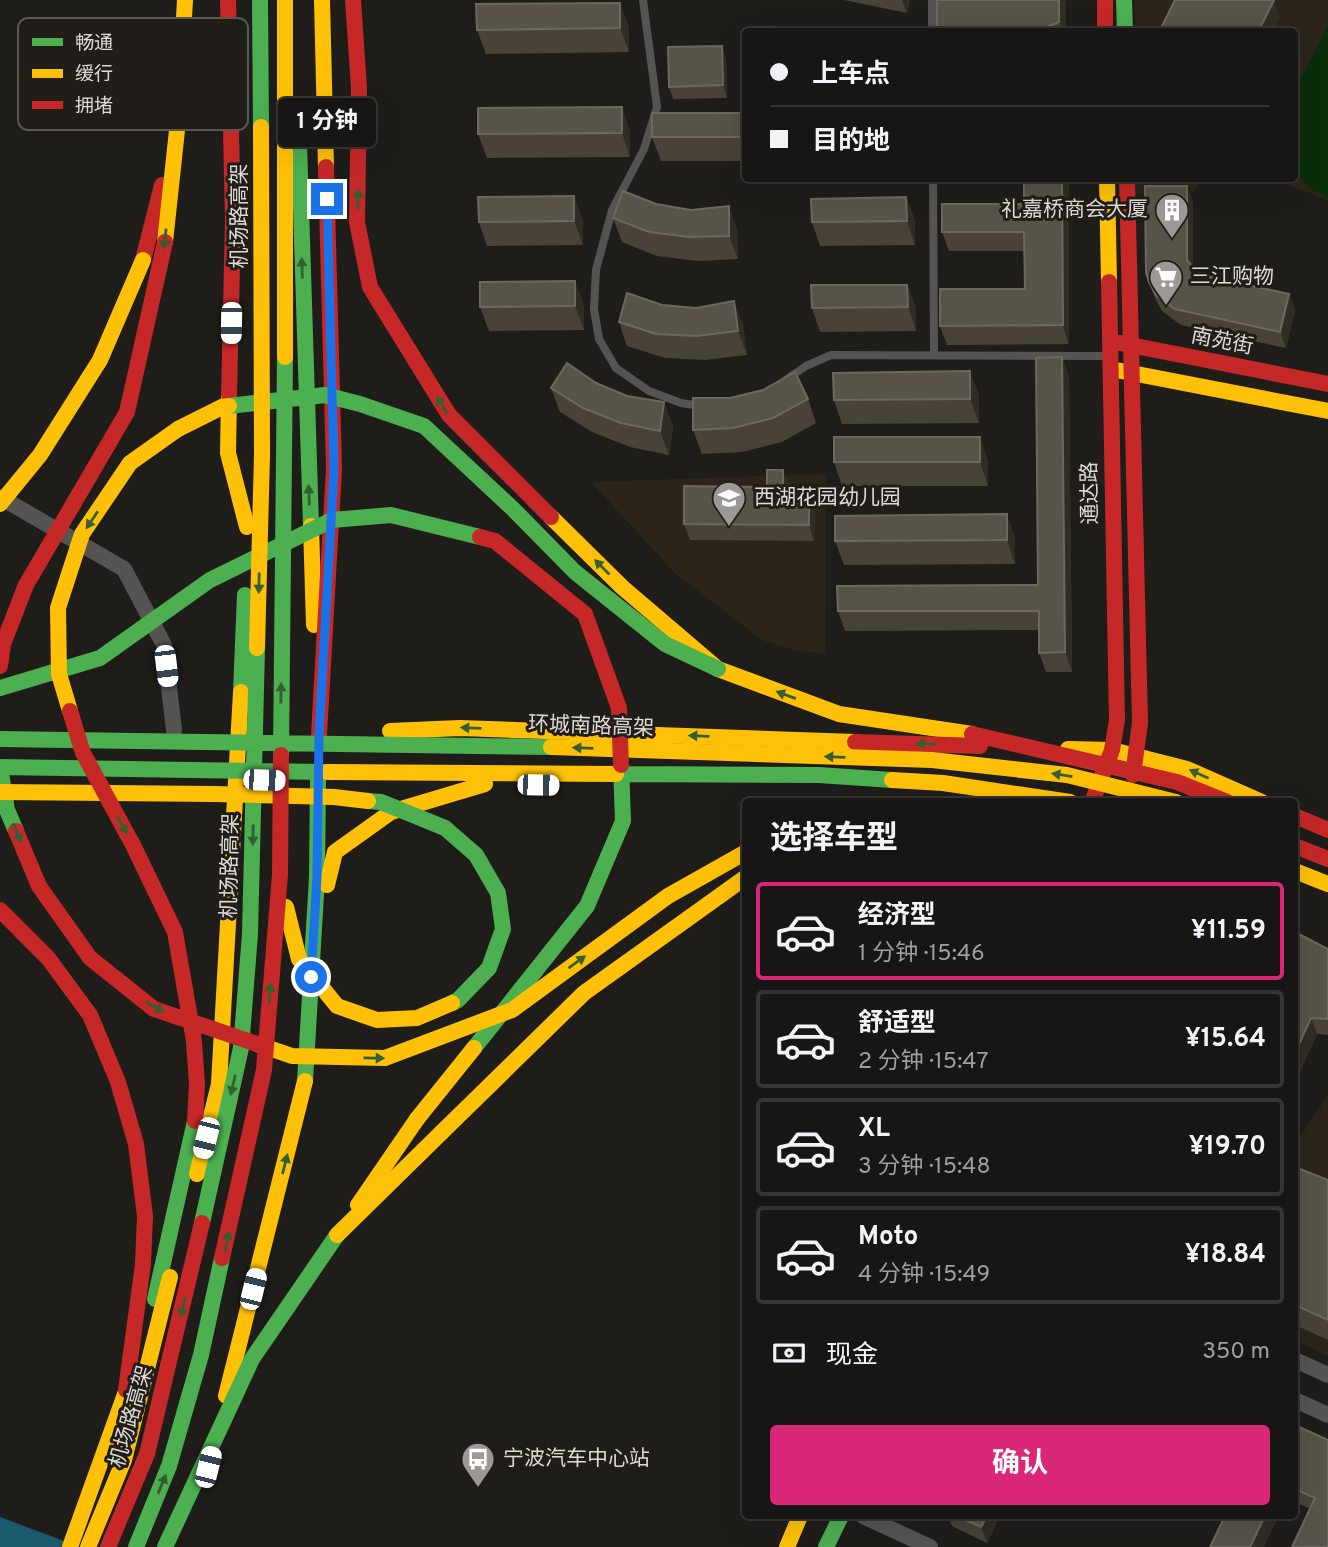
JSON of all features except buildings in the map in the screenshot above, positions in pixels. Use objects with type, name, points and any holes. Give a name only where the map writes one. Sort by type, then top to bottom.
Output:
[{"type":"main road","points":[[184,18],[185,0]]},
{"type":"main road","points":[[228,0],[228,18]]},
{"type":"main road","points":[[247,0],[248,18]]},
{"type":"main road","name":"机场路高架","points":[[108,1547],[147,1454],[187,1292],[241,1048],[250,934],[262,455],[260,0]]},
{"type":"main road","points":[[135,1547],[169,1466],[201,1355],[264,1070],[280,875],[286,232],[285,0]]},
{"type":"main road","points":[[295,0],[319,735]]},
{"type":"main road","points":[[174,1547],[208,1467],[305,1085],[317,877],[319,735],[334,469],[322,0]]},
{"type":"main road","points":[[353,0],[359,88],[357,222],[370,287],[449,415],[622,587],[718,669]]},
{"type":"main road","points":[[1105,0],[1105,28]]},
{"type":"main road","points":[[1124,0],[1125,28]]},
{"type":"main road","points":[[88,1547],[124,1460],[219,1084],[240,731],[247,527],[248,25]]},
{"type":"main road","points":[[0,504],[40,454],[100,360],[143,260],[176,130]]},
{"type":"main road","points":[[0,666],[3,644],[26,585],[127,412],[163,257],[177,130]]},
{"type":"main road","points":[[231,130],[233,220],[228,453],[247,527]]},
{"type":"main road","name":"通达路","points":[[1094,798],[1112,750],[1117,720],[1107,182]]},
{"type":"main road","name":"通达路","points":[[1127,182],[1140,723],[1137,756],[1128,798]]},
{"type":"main road","name":"南苑街","points":[[1109,355],[1130,345],[1328,384]]},
{"type":"main road","points":[[1109,355],[1130,373],[1328,411]]},
{"type":"main road","points":[[70,1547],[147,1332],[195,1121],[197,1085],[194,1041],[175,932],[133,845],[83,753],[59,674],[58,608],[82,534],[130,463],[178,429],[222,407],[325,395],[424,426],[512,508],[575,572],[664,644],[718,669],[839,715],[972,734],[1177,782],[1217,798]]},
{"type":"main road","points":[[0,688],[100,658],[210,580],[332,520],[391,514],[495,541],[585,614],[619,708],[623,821],[587,906],[417,1119],[251,1359],[164,1547]]},
{"type":"main road","points":[[0,727],[319,735],[460,728],[1112,750],[1187,769],[1253,798]]},
{"type":"main road","name":"环城南路高架","points":[[0,738],[468,744],[932,760],[1067,775],[1160,798]]},
{"type":"main road","points":[[742,854],[668,896],[512,1010],[385,1058],[292,1056],[154,1009],[90,958],[39,886],[7,810],[0,767],[819,775],[943,783],[1042,798]]},
{"type":"main road","points":[[0,777],[237,778],[318,782],[935,791],[978,798]]},
{"type":"main road","points":[[313,950],[335,852],[391,813],[485,784]]},
{"type":"main road","points":[[0,792],[334,797],[381,802],[445,828],[476,855],[498,893],[503,929],[489,968],[458,1000],[417,1018],[377,1020],[337,1006],[299,959],[289,928],[280,875]]},
{"type":"main road","points":[[1298,817],[1328,831]]},
{"type":"main road","points":[[1298,842],[1325,857]]},
{"type":"main road","points":[[1298,847],[1325,857]]},
{"type":"main road","points":[[1299,874],[1328,884]]},
{"type":"main road","points":[[1299,874],[1328,892]]},
{"type":"main road","points":[[336,1236],[584,993],[716,895],[742,879]]},
{"type":"main road","points":[[0,909],[48,958],[90,1015],[118,1082],[136,1144],[145,1216],[143,1264],[126,1390]]},
{"type":"main road","points":[[787,1547],[799,1519]]},
{"type":"main road","points":[[826,1547],[840,1519]]},
{"type":"street","points":[[0,497],[124,569],[164,645],[174,730]]},
{"type":"street","points":[[1298,1361],[1328,1375]]},
{"type":"street","points":[[1298,1401],[1328,1415]]},
{"type":"street","points":[[869,1519],[930,1547]]},
{"type":"lane","points":[[643,0],[657,107],[644,149],[612,211],[596,270],[594,309],[599,339],[617,368],[649,391],[681,403],[713,408]]},
{"type":"lane","points":[[932,0],[932,28]]},
{"type":"lane","points":[[933,182],[934,355]]},
{"type":"lane","points":[[781,384],[806,366],[831,355],[1109,355]]},
{"type":"shaded area","points":[[1135,0],[1328,0],[1328,200],[1281,182],[1298,182],[1298,28],[1135,28]]},
{"type":"shaded area","points":[[1136,182],[1201,182],[1192,194],[1136,195]]},
{"type":"shaded area","name":"西湖花园幼儿园","points":[[826,474],[825,654],[793,650],[762,640],[675,573],[591,482]]},
{"type":"shaded area","points":[[1328,1095],[1328,1356],[1298,1341],[1298,1140]]},
{"type":"green space","points":[[1328,26],[1328,198],[1313,190],[1298,173],[1298,84]]},
{"type":"water","points":[[0,1517],[80,1547],[0,1547]]},
{"type":"traffic: fast","points":[[260,0],[261,127]]},
{"type":"traffic: fast","points":[[1124,0],[1125,28]]},
{"type":"traffic: fast","points":[[299,144],[311,526]]},
{"type":"traffic: fast","points":[[281,755],[285,357]]},
{"type":"traffic: fast","points":[[229,406],[325,395],[424,426],[512,508],[575,572],[665,644],[718,669]]},
{"type":"traffic: fast","points":[[0,688],[100,658],[210,580],[332,520],[391,515],[480,537]]},
{"type":"traffic: fast","points":[[241,692],[245,595]]},
{"type":"traffic: fast","points":[[202,1223],[241,1048],[250,934],[257,648]]},
{"type":"traffic: fast","points":[[0,739],[551,747]]},
{"type":"traffic: fast","points":[[474,1048],[587,906],[623,821],[621,765]]},
{"type":"traffic: fast","points":[[16,831],[7,810],[0,767],[327,772]]},
{"type":"traffic: fast","points":[[616,774],[819,775],[892,780]]},
{"type":"traffic: fast","points":[[305,1081],[317,877],[318,777]]},
{"type":"traffic: fast","points":[[368,801],[381,802],[445,828],[476,855],[498,893],[503,929],[489,968],[452,1003]]},
{"type":"traffic: fast","points":[[155,1299],[195,1121]]},
{"type":"traffic: fast","points":[[165,1547],[252,1359],[337,1235]]},
{"type":"traffic: fast","points":[[136,1547],[169,1466],[201,1355],[222,1258]]},
{"type":"traffic: fast","points":[[826,1547],[840,1519]]},
{"type":"traffic: slow","points":[[184,18],[185,0]]},
{"type":"traffic: slow","points":[[285,0],[285,357]]},
{"type":"traffic: slow","points":[[322,0],[326,167]]},
{"type":"traffic: slow","points":[[257,648],[262,455],[261,127]]},
{"type":"traffic: slow","points":[[165,242],[177,130]]},
{"type":"traffic: slow","points":[[1107,182],[1109,282]]},
{"type":"traffic: slow","points":[[0,504],[40,455],[100,360],[143,260]]},
{"type":"traffic: slow","points":[[1116,370],[1328,411]]},
{"type":"traffic: slow","points":[[229,395],[228,453],[247,527]]},
{"type":"traffic: slow","points":[[70,711],[59,674],[58,608],[82,534],[130,463],[178,429],[229,406]]},
{"type":"traffic: slow","points":[[551,517],[622,587],[718,669],[839,714],[972,734]]},
{"type":"traffic: slow","points":[[311,526],[314,625]]},
{"type":"traffic: slow","points":[[197,1174],[219,1084],[241,692]]},
{"type":"traffic: slow","points":[[390,731],[460,728],[855,742]]},
{"type":"traffic: slow","points":[[551,747],[932,760],[1067,775],[1160,798]]},
{"type":"traffic: slow","points":[[1068,749],[1112,750],[1187,769],[1253,798]]},
{"type":"traffic: slow","points":[[327,772],[616,774]]},
{"type":"traffic: slow","points":[[892,780],[943,783],[1043,798]]},
{"type":"traffic: slow","points":[[327,885],[335,852],[391,812],[485,784]]},
{"type":"traffic: slow","points":[[0,792],[214,794],[334,797],[368,801]]},
{"type":"traffic: slow","points":[[257,1044],[292,1056],[385,1058],[512,1010],[668,896],[742,854]]},
{"type":"traffic: slow","points":[[1298,872],[1328,884]]},
{"type":"traffic: slow","points":[[442,1132],[584,993],[742,880]]},
{"type":"traffic: slow","points":[[286,907],[299,959],[337,1006],[377,1020],[417,1018],[452,1003]]},
{"type":"traffic: slow","points":[[417,1119],[474,1048]]},
{"type":"traffic: slow","points":[[226,1396],[305,1081]]},
{"type":"traffic: slow","points":[[358,1205],[417,1119]]},
{"type":"traffic: slow","points":[[337,1235],[442,1132]]},
{"type":"traffic: slow","points":[[88,1547],[124,1460],[170,1277]]},
{"type":"traffic: slow","points":[[70,1547],[133,1372]]},
{"type":"traffic: slow","points":[[787,1547],[799,1519]]},
{"type":"traffic: jam","points":[[228,0],[228,18]]},
{"type":"traffic: jam","points":[[353,0],[359,88],[357,222],[370,287],[449,415],[551,517]]},
{"type":"traffic: jam","points":[[1105,0],[1105,28]]},
{"type":"traffic: jam","points":[[229,395],[233,220],[231,130]]},
{"type":"traffic: jam","points":[[319,735],[334,469],[326,167]]},
{"type":"traffic: jam","points":[[1127,182],[1140,723],[1133,775]]},
{"type":"traffic: jam","points":[[143,260],[162,185]]},
{"type":"traffic: jam","points":[[0,666],[3,644],[26,585],[127,412],[165,242]]},
{"type":"traffic: jam","points":[[1094,798],[1112,750],[1117,720],[1109,282]]},
{"type":"traffic: jam","points":[[1115,342],[1328,384]]},
{"type":"traffic: jam","points":[[480,537],[495,541],[585,614],[619,708],[621,765]]},
{"type":"traffic: jam","points":[[70,711],[83,753],[133,845],[175,932],[194,1041],[197,1085],[195,1121]]},
{"type":"traffic: jam","points":[[972,734],[1177,782],[1217,798]]},
{"type":"traffic: jam","points":[[855,742],[980,746]]},
{"type":"traffic: jam","points":[[222,1258],[264,1070],[280,875],[281,755]]},
{"type":"traffic: jam","points":[[1298,817],[1328,830]]},
{"type":"traffic: jam","points":[[16,831],[39,886],[90,958],[154,1009],[257,1044]]},
{"type":"traffic: jam","points":[[1298,847],[1328,859]]},
{"type":"traffic: jam","points":[[0,910],[48,958],[90,1015],[118,1082],[136,1144],[145,1216],[143,1264],[126,1390]]},
{"type":"traffic: jam","points":[[108,1547],[147,1454],[202,1223]]},
{"type":"place","name":"礼嘉桥商会大厦","points":[[1172,240]]},
{"type":"place","name":"三江购物","points":[[1166,307]]},
{"type":"place","name":"西湖花园幼儿园","points":[[729,528]]},
{"type":"place","name":"宁波汽车中心站","points":[[478,1489]]},
{"type":"route","points":[[311,977],[317,877],[319,735],[334,469],[327,199]]}]
